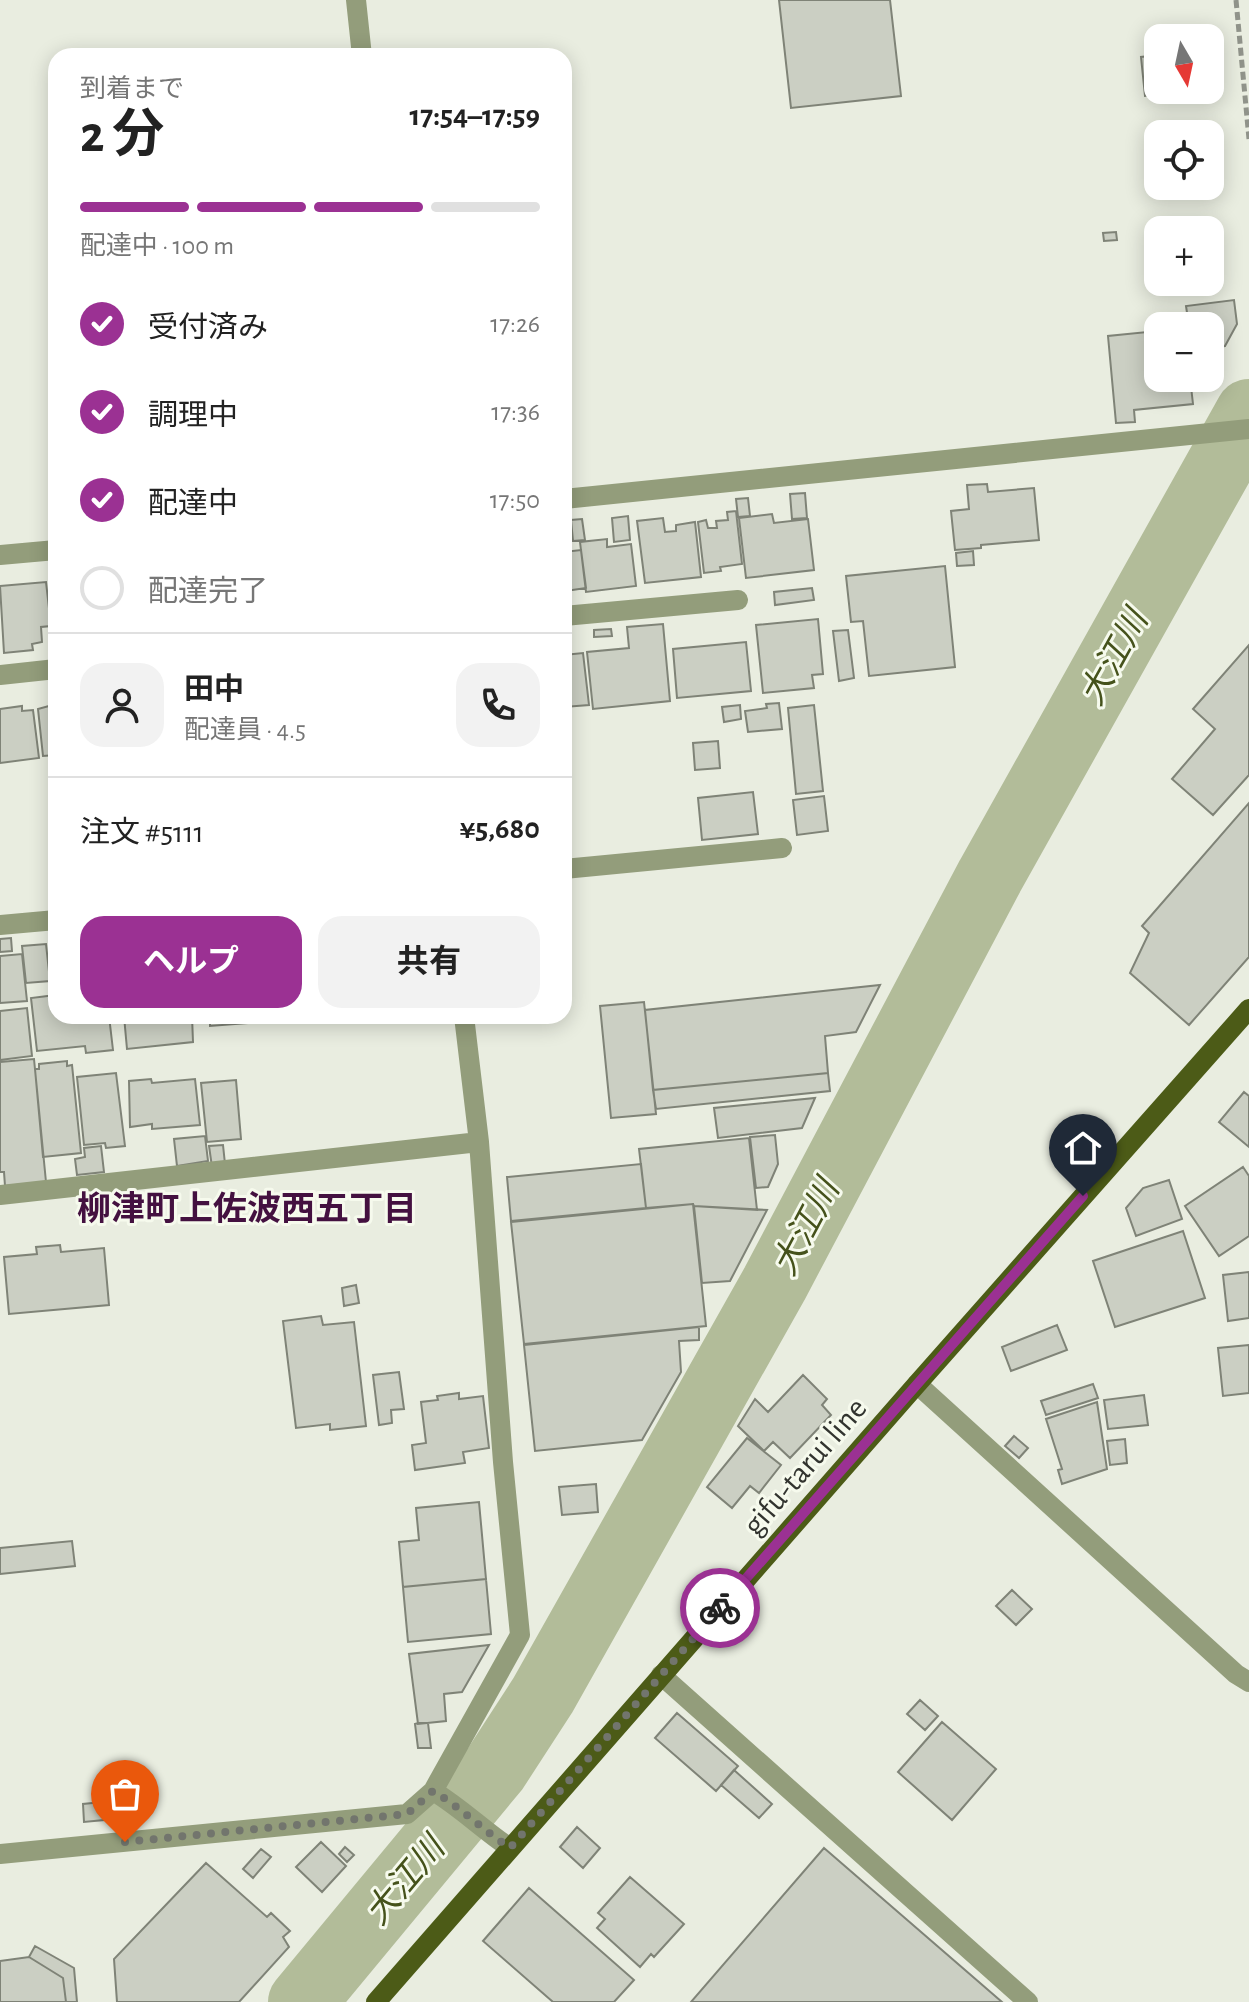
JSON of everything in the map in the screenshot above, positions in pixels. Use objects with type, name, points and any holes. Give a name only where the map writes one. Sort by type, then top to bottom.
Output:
[{"type":"main road","name":"gifu-tarui line","points":[[376,2002],[1249,1009]]},
{"type":"street","points":[[356,0],[361,48]]},
{"type":"street","points":[[572,498],[1249,429]]},
{"type":"street","points":[[0,555],[48,551]]},
{"type":"street","points":[[572,615],[738,600]]},
{"type":"street","points":[[0,675],[48,670]]},
{"type":"street","points":[[572,868],[782,848]]},
{"type":"street","points":[[0,925],[48,921]]},
{"type":"street","points":[[0,1854],[407,1814],[440,1795],[520,1635],[503,1462],[479,1142],[465,1024]]},
{"type":"street","points":[[0,1195],[479,1142]]},
{"type":"street","points":[[917,1384],[1236,1674],[1249,1682]]},
{"type":"street","points":[[661,1675],[1028,2002]]},
{"type":"street","points":[[440,1795],[482,1830],[510,1848]]},
{"type":"path","points":[[1236,0],[1249,139]]},
{"type":"building","points":[[779,0],[890,0],[901,96],[791,108]]},
{"type":"building","points":[[1141,57],[1144,57],[1144,86]]},
{"type":"building","points":[[1116,232],[1117,240],[1104,241],[1103,233]]},
{"type":"building","points":[[1234,300],[1237,324],[1225,346],[1224,312],[1187,312],[1186,306]]},
{"type":"building","points":[[1144,332],[1144,392],[1192,392],[1193,404],[1134,410],[1135,422],[1116,423],[1108,336]]},
{"type":"building","points":[[987,484],[988,492],[1034,488],[1039,540],[955,550],[951,511],[969,509],[967,485]]},
{"type":"building","points":[[805,493],[807,518],[792,519],[790,494]]},
{"type":"building","points":[[748,498],[750,516],[738,517],[736,499]]},
{"type":"building","points":[[736,511],[742,564],[704,573],[698,522],[706,520],[708,528],[717,528],[716,521],[728,520],[727,512]]},
{"type":"building","points":[[772,514],[774,523],[808,519],[814,570],[746,578],[739,518]]},
{"type":"building","points":[[628,516],[630,540],[614,542],[612,518]]},
{"type":"building","points":[[663,518],[665,532],[676,531],[676,525],[695,522],[701,577],[645,583],[637,521]]},
{"type":"building","points":[[582,519],[585,540],[573,541],[572,520]]},
{"type":"building","points":[[607,539],[607,547],[631,544],[636,586],[586,592],[580,542]]},
{"type":"building","points":[[581,550],[586,588],[572,590],[572,551]]},
{"type":"building","points":[[973,551],[974,565],[957,566],[956,553]]},
{"type":"building","points":[[945,566],[955,667],[869,676],[863,621],[851,622],[846,576]]},
{"type":"building","points":[[46,582],[48,626],[41,627],[42,642],[32,644],[33,650],[4,653],[0,586]]},
{"type":"building","points":[[812,588],[814,600],[775,605],[774,592]]},
{"type":"building","points":[[818,619],[823,674],[812,675],[814,688],[763,693],[756,625]]},
{"type":"building","points":[[663,624],[670,701],[593,709],[587,652],[629,648],[627,627]]},
{"type":"building","points":[[611,629],[612,636],[594,637],[594,630]]},
{"type":"building","points":[[848,630],[854,678],[839,681],[833,631]]},
{"type":"building","points":[[746,642],[751,691],[677,698],[673,649]]},
{"type":"building","points":[[1249,645],[1249,775],[1213,815],[1172,779],[1215,729],[1193,709]]},
{"type":"building","points":[[583,653],[589,705],[572,706],[572,654]]},
{"type":"building","points":[[779,703],[782,729],[748,732],[745,711]]},
{"type":"building","points":[[740,705],[741,719],[724,722],[722,707]]},
{"type":"building","points":[[814,705],[823,791],[796,794],[788,708]]},
{"type":"building","points":[[22,706],[22,711],[33,710],[39,758],[0,763],[0,709]]},
{"type":"building","points":[[48,706],[48,756],[43,756],[38,709]]},
{"type":"building","points":[[718,741],[720,768],[695,770],[693,743]]},
{"type":"building","points":[[753,792],[758,834],[702,840],[698,798]]},
{"type":"building","points":[[824,796],[828,831],[797,835],[793,800]]},
{"type":"building","points":[[1249,803],[1249,957],[1189,1025],[1130,973],[1149,933],[1142,926]]},
{"type":"building","points":[[11,938],[12,951],[0,952],[0,939]]},
{"type":"building","points":[[46,944],[48,981],[26,983],[22,946]]},
{"type":"building","points":[[22,954],[27,1001],[0,1003],[0,956]]},
{"type":"building","points":[[880,985],[856,1032],[825,1036],[828,1073],[653,1090],[645,1010]]},
{"type":"building","points":[[48,996],[48,1024],[110,1024],[113,1050],[86,1053],[85,1046],[37,1051],[31,998]]},
{"type":"building","points":[[644,1002],[656,1114],[611,1118],[600,1006]]},
{"type":"building","points":[[27,1008],[32,1056],[0,1060],[0,1011]]},
{"type":"building","points":[[125,1024],[192,1024],[193,1042],[127,1049]]},
{"type":"building","points":[[34,1059],[46,1182],[5,1186],[4,1172],[0,1172],[0,1062]]},
{"type":"building","points":[[67,1061],[67,1066],[72,1065],[81,1153],[43,1157],[35,1069],[39,1069],[39,1064]]},
{"type":"building","points":[[116,1073],[125,1146],[106,1148],[105,1143],[84,1145],[77,1077]]},
{"type":"building","points":[[828,1073],[830,1091],[656,1109],[653,1090]]},
{"type":"building","points":[[151,1079],[152,1083],[195,1079],[200,1125],[152,1129],[152,1124],[130,1127],[129,1081]]},
{"type":"building","points":[[236,1080],[241,1139],[207,1142],[201,1083]]},
{"type":"building","points":[[1244,1092],[1249,1096],[1249,1147],[1219,1122]]},
{"type":"building","points":[[815,1098],[802,1128],[718,1138],[714,1108]]},
{"type":"building","points":[[775,1135],[778,1164],[768,1187],[756,1188],[750,1137]]},
{"type":"building","points":[[205,1136],[208,1161],[177,1166],[174,1139]]},
{"type":"building","points":[[749,1138],[757,1210],[693,1204],[646,1208],[639,1149]]},
{"type":"building","points":[[223,1145],[225,1164],[212,1167],[209,1146]]},
{"type":"building","points":[[101,1146],[104,1172],[77,1175],[75,1159],[85,1157],[84,1148]]},
{"type":"building","points":[[641,1164],[646,1208],[511,1221],[507,1177]]},
{"type":"building","points":[[1243,1167],[1249,1176],[1249,1236],[1219,1256],[1185,1206]]},
{"type":"building","points":[[1169,1180],[1182,1219],[1136,1236],[1126,1208],[1143,1188]]},
{"type":"building","points":[[693,1204],[706,1326],[524,1344],[511,1222]]},
{"type":"building","points":[[694,1206],[767,1210],[730,1281],[702,1283]]},
{"type":"building","points":[[1183,1231],[1205,1298],[1115,1327],[1093,1261]]},
{"type":"building","points":[[60,1245],[61,1252],[104,1248],[109,1305],[9,1314],[4,1257],[37,1254],[36,1247]]},
{"type":"building","points":[[1249,1272],[1249,1318],[1228,1321],[1223,1275]]},
{"type":"building","points":[[356,1285],[359,1303],[344,1306],[342,1288]]},
{"type":"building","points":[[321,1316],[323,1325],[354,1322],[366,1426],[330,1430],[330,1424],[296,1428],[283,1321]]},
{"type":"building","points":[[1057,1325],[1067,1350],[1011,1371],[1002,1347]]},
{"type":"building","points":[[699,1327],[699,1340],[679,1341],[681,1372],[642,1440],[535,1451],[524,1345]]},
{"type":"building","points":[[1249,1345],[1249,1393],[1223,1396],[1218,1348]]},
{"type":"building","points":[[399,1372],[404,1409],[391,1410],[392,1423],[379,1425],[373,1375]]},
{"type":"building","points":[[803,1375],[827,1399],[822,1405],[831,1415],[790,1458],[773,1442],[764,1451],[738,1426],[755,1399],[768,1412]]},
{"type":"building","points":[[1093,1384],[1098,1398],[1046,1415],[1041,1401]]},
{"type":"building","points":[[459,1393],[459,1399],[483,1396],[489,1448],[463,1452],[465,1463],[415,1470],[412,1445],[426,1443],[421,1402]]},
{"type":"building","points":[[1144,1395],[1148,1425],[1108,1429],[1104,1400]]},
{"type":"building","points":[[1097,1402],[1107,1469],[1062,1484],[1058,1470],[1062,1469],[1046,1419]]},
{"type":"building","points":[[1014,1436],[1028,1448],[1019,1458],[1005,1446]]},
{"type":"building","points":[[747,1438],[781,1465],[759,1493],[750,1486],[732,1508],[707,1487]]},
{"type":"building","points":[[1125,1439],[1127,1463],[1110,1465],[1107,1441]]},
{"type":"building","points":[[596,1484],[598,1512],[562,1515],[559,1487]]},
{"type":"building","points":[[479,1502],[486,1579],[403,1587],[399,1542],[419,1540],[416,1508]]},
{"type":"building","points":[[72,1541],[75,1566],[0,1574],[0,1548]]},
{"type":"building","points":[[486,1579],[491,1634],[408,1642],[403,1587]]},
{"type":"building","points":[[1012,1590],[1032,1609],[1016,1625],[996,1606]]},
{"type":"building","points":[[489,1645],[462,1692],[444,1694],[446,1721],[418,1724],[409,1654]]},
{"type":"building","points":[[920,1700],[938,1716],[925,1730],[907,1714]]},
{"type":"building","points":[[677,1713],[738,1766],[716,1791],[655,1738]]},
{"type":"building","points":[[942,1722],[996,1769],[952,1820],[898,1772]]},
{"type":"building","points":[[428,1723],[431,1748],[418,1748],[415,1724]]},
{"type":"building","points":[[734,1770],[772,1804],[759,1818],[721,1785]]},
{"type":"building","points":[[102,1802],[104,1820],[84,1822],[83,1804]]},
{"type":"building","points":[[577,1827],[600,1848],[583,1868],[560,1847]]},
{"type":"building","points":[[321,1842],[346,1866],[322,1892],[296,1867]]},
{"type":"building","points":[[345,1847],[354,1855],[347,1862],[339,1854]]},
{"type":"building","points":[[824,1848],[1002,2002],[691,2002]]},
{"type":"building","points":[[261,1849],[271,1857],[253,1878],[243,1869]]},
{"type":"building","points":[[206,1863],[267,1917],[271,1913],[290,1931],[283,1937],[289,1947],[239,2002],[117,2002],[114,1959]]},
{"type":"building","points":[[630,1877],[684,1924],[654,1957],[651,1954],[640,1967],[597,1928],[605,1919],[598,1913]]},
{"type":"building","points":[[529,1888],[634,1980],[614,2002],[553,2002],[483,1941]]},
{"type":"building","points":[[35,1946],[74,1968],[77,2002],[66,2002],[63,1978],[29,1957]]},
{"type":"building","points":[[29,1957],[63,1978],[66,2002],[0,2002],[0,1961]]},
{"type":"waterway","name":"大江川","points":[[302,2002],[495,1769],[543,1695],[775,1283],[990,876],[1249,413]]},
{"type":"way so far","points":[[125,1842],[407,1814],[433,1791],[510,1848],[720,1608]]},
{"type":"district","name":"柳津町上佐波西五丁目","points":[[247,1208]]},
{"type":"route","points":[[720,1608],[1083,1196]]}]
